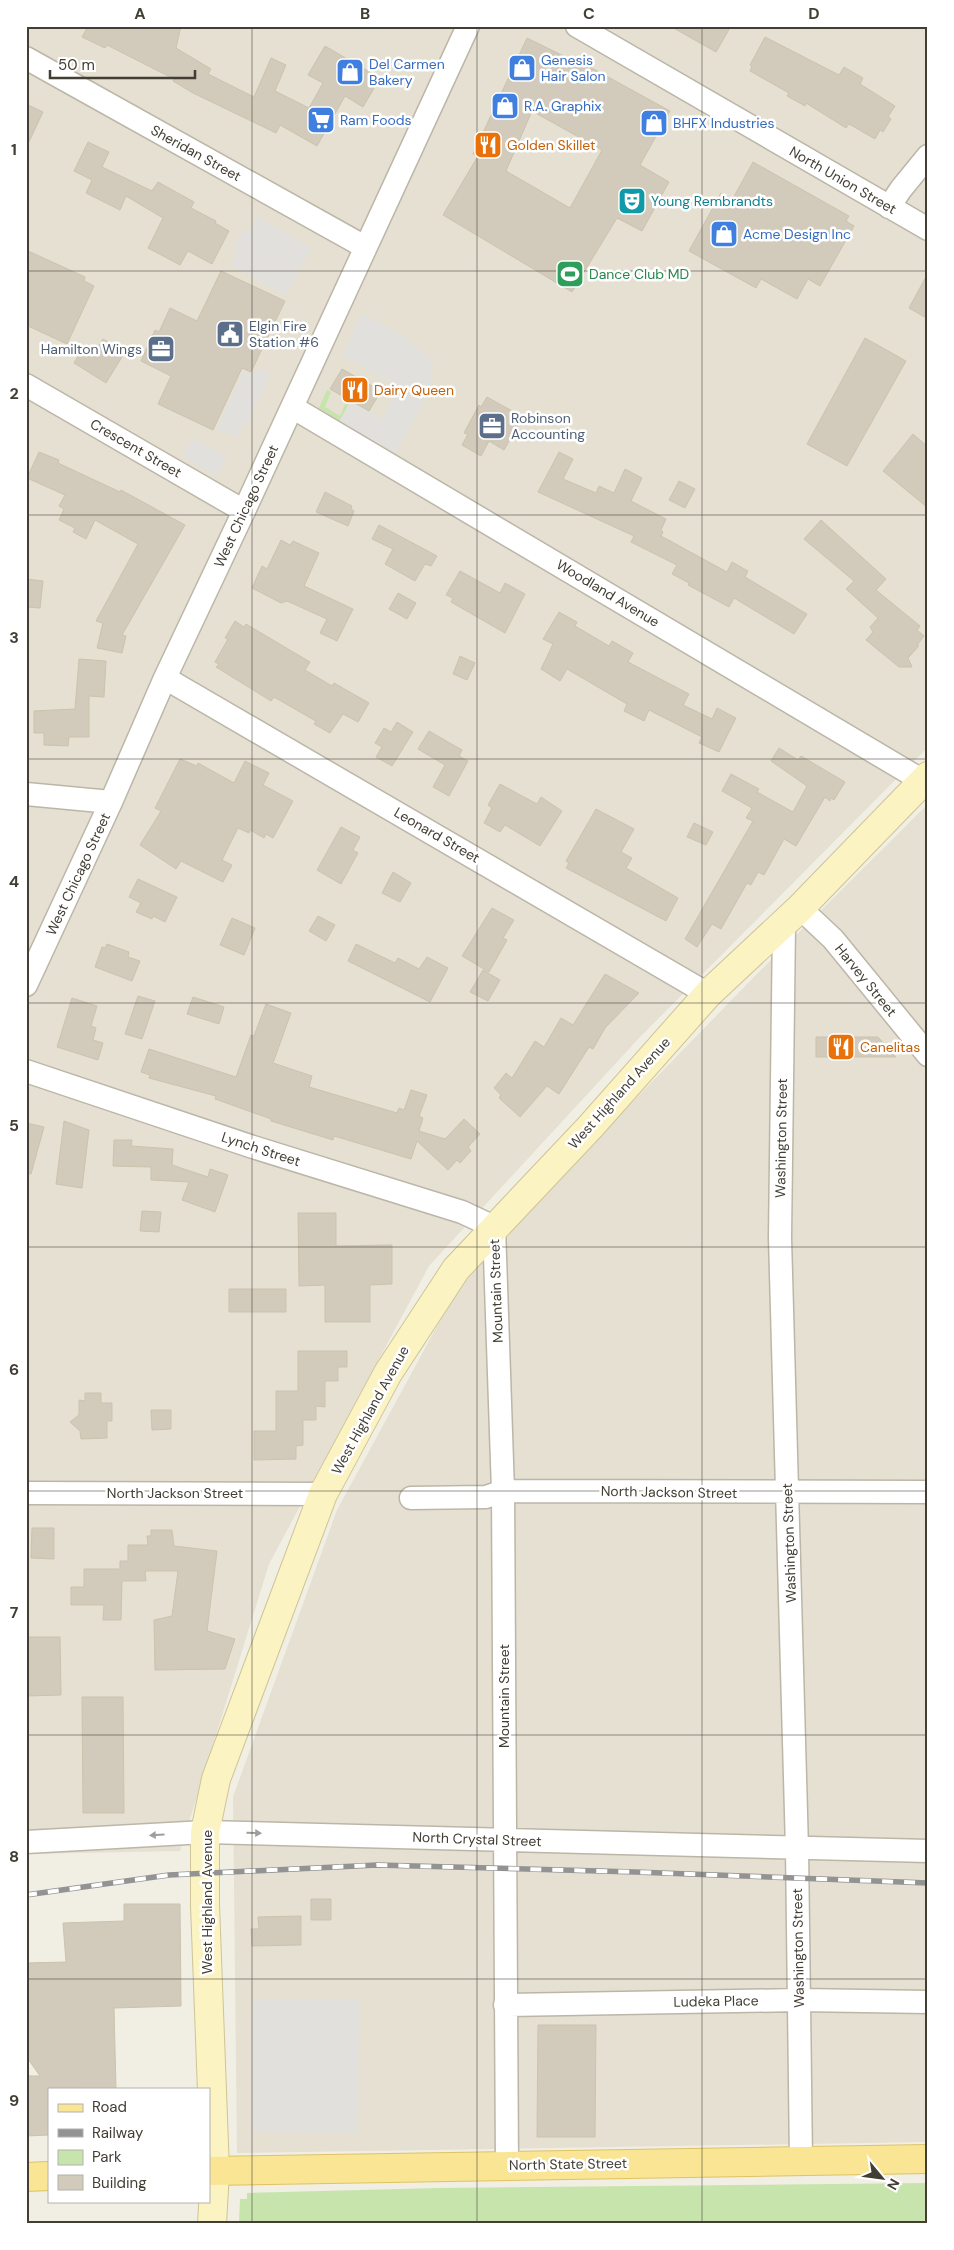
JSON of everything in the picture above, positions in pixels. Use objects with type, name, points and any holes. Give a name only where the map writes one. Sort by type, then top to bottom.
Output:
[{"type":"main road","name":"West Highland Avenue","points":[[210,2088],[205,1905],[206,1832],[216,1779],[323,1494],[388,1373],[456,1269],[592,1126],[708,994],[792,916],[925,779]]},
{"type":"main road","name":"West Highland Avenue","points":[[210,2095],[212,2224]]},
{"type":"main road","name":"North State Street","points":[[212,2171],[928,2159]]},
{"type":"main road","points":[[26,2177],[48,2176]]},
{"type":"street","name":"West Chicago Street","points":[[26,985],[111,802],[165,678],[244,512],[468,26]]},
{"type":"street","name":"North Union Street","points":[[577,26],[928,229]]},
{"type":"street","name":"Sheridan Street","points":[[26,58],[366,247]]},
{"type":"street","points":[[889,207],[900,189],[928,156]]},
{"type":"street","name":"Crescent Street","points":[[26,385],[244,512]]},
{"type":"street","name":"Woodland Avenue","points":[[292,407],[925,779]]},
{"type":"street","name":"Leonard Street","points":[[165,678],[708,994]]},
{"type":"street","points":[[26,794],[111,802]]},
{"type":"street","name":"Harvey Street","points":[[792,916],[833,939],[928,1055]]},
{"type":"street","name":"Washington Street","points":[[792,916],[780,1238],[797,1849],[801,2162]]},
{"type":"street","name":"Lynch Street","points":[[26,1071],[253,1147],[462,1212],[494,1227]]},
{"type":"street","name":"Mountain Street","points":[[494,1227],[503,1491],[507,2165]]},
{"type":"street","name":"North Jackson Street","points":[[411,1498],[486,1497],[503,1491],[928,1492]]},
{"type":"street","name":"North Jackson Street","points":[[26,1493],[323,1494]]},
{"type":"street","name":"North Crystal Street","points":[[26,1842],[206,1832],[352,1834],[797,1849],[928,1851]]},
{"type":"street","name":"Ludeka Place","points":[[505,2005],[799,2000],[928,2002]]},
{"type":"shaded area","points":[[26,26],[928,26],[928,747],[640,1037],[429,1266],[269,1564],[180,1851],[26,1854]]},
{"type":"shaded area","points":[[257,217],[312,248],[285,296],[230,265],[237,252],[234,248],[243,232],[249,232]]},
{"type":"shaded area","points":[[362,313],[402,335],[430,357],[433,365],[430,391],[395,453],[340,421],[350,401],[382,419],[393,398],[394,388],[390,383],[342,355]]},
{"type":"shaded area","points":[[256,369],[271,372],[247,426],[243,426],[237,437],[217,429],[243,370],[253,375]]},
{"type":"shaded area","points":[[193,438],[227,457],[216,476],[182,457]]},
{"type":"shaded area","points":[[928,804],[928,2142],[237,2153],[233,1797],[337,1510],[466,1273],[754,977]]},
{"type":"shaded area","points":[[253,1999],[359,1999],[358,2133],[252,2132]]},
{"type":"green space","points":[[327,390],[331,392],[325,407],[340,416],[346,402],[349,404],[340,421],[319,408]]},
{"type":"green space","points":[[928,2183],[928,2224],[239,2224],[240,2199],[247,2199],[247,2193],[438,2188]]},
{"type":"building","points":[[88,26],[181,26],[176,48],[211,69],[208,74],[254,97],[271,58],[286,65],[275,91],[309,108],[323,83],[308,75],[325,46],[380,78],[363,107],[345,96],[317,146],[280,125],[276,133],[193,93],[173,81],[174,79],[107,45],[105,48],[82,37]]},
{"type":"building","points":[[670,26],[731,26],[716,52]]},
{"type":"building","points":[[765,37],[839,75],[844,67],[863,78],[860,84],[895,106],[888,117],[891,119],[883,132],[880,130],[875,139],[849,124],[846,128],[806,103],[805,106],[787,96],[789,93],[750,71],[752,66],[750,65]]},
{"type":"building","points":[[527,38],[578,63],[579,61],[670,111],[640,165],[669,182],[642,231],[617,218],[572,292],[443,215],[478,156],[473,154]],"holes":[[[532,111],[602,150],[570,208],[506,171]]]},
{"type":"building","points":[[26,104],[43,112],[26,148]]},
{"type":"building","points":[[88,142],[109,152],[102,167],[152,191],[158,182],[194,202],[191,208],[216,221],[215,223],[229,231],[212,264],[188,251],[180,265],[148,248],[163,218],[126,196],[120,210],[86,193],[92,180],[74,171]]},
{"type":"building","points":[[753,162],[849,216],[846,221],[854,226],[820,286],[808,279],[797,299],[761,279],[756,288],[689,251],[721,193],[732,200]]},
{"type":"building","points":[[26,250],[85,277],[84,281],[94,286],[67,344],[26,325]]},
{"type":"building","name":"Elgin Fire Station #6","points":[[221,271],[285,301],[251,372],[242,368],[213,430],[158,404],[171,376],[141,361],[155,330],[159,332],[170,308],[197,321]]},
{"type":"building","points":[[928,273],[928,319],[909,308]]},
{"type":"building","points":[[865,338],[906,361],[847,466],[807,444]]},
{"type":"building","points":[[103,339],[125,352],[106,383],[74,363],[82,349],[92,356]]},
{"type":"building","name":"Dairy Queen","points":[[342,369],[381,391],[369,411],[330,389]]},
{"type":"building","points":[[487,397],[523,417],[504,450],[489,441],[481,456],[462,445],[468,434],[464,433],[479,405],[481,407]]},
{"type":"building","points":[[913,434],[928,447],[928,508],[883,471]]},
{"type":"building","points":[[39,452],[59,460],[58,463],[120,492],[121,490],[185,525],[122,635],[126,636],[122,653],[97,648],[103,623],[96,621],[138,544],[95,520],[86,539],[73,532],[75,528],[59,520],[64,509],[59,506],[65,495],[27,478]]},
{"type":"building","points":[[559,452],[573,459],[563,479],[596,493],[599,486],[614,493],[625,469],[642,478],[631,501],[666,519],[661,530],[663,532],[661,536],[727,572],[732,562],[748,571],[745,577],[807,614],[794,634],[734,598],[729,607],[688,585],[689,583],[672,574],[677,565],[631,542],[634,536],[538,492]]},
{"type":"building","points":[[679,481],[695,489],[685,508],[669,500]]},
{"type":"building","points":[[325,492],[352,506],[351,509],[354,511],[348,526],[316,512]]},
{"type":"building","points":[[821,520],[886,579],[876,590],[920,626],[917,630],[924,636],[918,647],[908,658],[912,667],[899,667],[866,640],[873,632],[870,627],[878,618],[846,589],[854,581],[804,539]]},
{"type":"building","points":[[379,525],[437,556],[431,566],[425,564],[415,581],[385,564],[393,549],[372,539]]},
{"type":"building","points":[[281,540],[290,545],[293,541],[319,553],[304,586],[353,609],[337,641],[320,633],[327,619],[287,601],[281,603],[252,588],[262,566],[267,569]]},
{"type":"building","points":[[460,571],[500,593],[505,583],[525,594],[505,633],[451,602],[453,598],[446,595]]},
{"type":"building","points":[[26,579],[43,581],[40,608],[26,607]]},
{"type":"building","points":[[398,593],[416,603],[407,619],[389,609]]},
{"type":"building","points":[[559,612],[577,622],[575,626],[609,646],[612,641],[633,653],[628,662],[689,694],[683,705],[712,719],[717,708],[736,718],[719,752],[699,743],[702,737],[649,710],[644,721],[624,711],[627,704],[567,669],[560,681],[541,669],[553,644],[543,639]]},
{"type":"building","points":[[235,621],[244,627],[246,624],[310,662],[305,670],[332,686],[334,683],[369,703],[358,722],[343,714],[330,733],[314,724],[316,721],[274,697],[271,701],[216,667],[219,664],[215,662],[228,639],[225,638]]},
{"type":"building","points":[[460,656],[475,663],[467,680],[453,674]]},
{"type":"building","points":[[79,659],[106,661],[104,697],[89,696],[89,737],[69,737],[68,746],[44,745],[44,733],[34,733],[34,711],[75,709]]},
{"type":"building","points":[[397,722],[413,732],[392,766],[376,757],[382,747],[375,743],[384,728],[391,732]]},
{"type":"building","points":[[429,731],[462,750],[459,756],[468,761],[449,796],[433,787],[445,765],[418,749]]},
{"type":"building","points":[[779,748],[798,760],[801,756],[845,782],[834,800],[831,798],[830,801],[825,797],[796,846],[784,839],[764,875],[758,872],[751,885],[747,883],[721,929],[712,924],[697,947],[685,939],[753,821],[746,818],[752,808],[722,791],[731,774],[759,789],[757,792],[793,812],[807,786],[771,761]]},
{"type":"building","points":[[180,759],[197,766],[198,763],[234,783],[245,761],[269,773],[263,785],[293,801],[273,838],[266,834],[264,838],[250,830],[249,833],[238,828],[222,860],[232,865],[223,882],[181,861],[176,869],[140,845],[161,811],[155,808]]},
{"type":"building","points":[[500,784],[537,804],[541,797],[562,811],[540,846],[505,825],[500,832],[484,823],[492,808],[488,805]]},
{"type":"building","points":[[596,809],[634,829],[621,852],[632,858],[626,868],[678,898],[666,921],[566,868],[569,863],[566,861]]},
{"type":"building","points":[[694,823],[713,832],[706,845],[687,837]]},
{"type":"building","points":[[341,827],[360,837],[353,850],[358,853],[341,884],[317,870]]},
{"type":"building","points":[[393,872],[411,883],[400,902],[382,893]]},
{"type":"building","points":[[138,879],[177,897],[165,922],[153,916],[152,919],[136,912],[141,903],[129,897]]},
{"type":"building","points":[[492,908],[514,920],[503,938],[507,940],[489,972],[462,956]]},
{"type":"building","points":[[318,916],[335,925],[326,941],[309,931]]},
{"type":"building","points":[[232,918],[255,928],[244,955],[220,945]]},
{"type":"building","points":[[107,944],[129,952],[128,957],[140,961],[132,981],[95,967],[102,947],[105,948]]},
{"type":"building","points":[[356,944],[395,963],[398,958],[419,969],[427,957],[448,968],[430,1002],[348,961]]},
{"type":"building","points":[[483,970],[500,980],[488,1001],[470,992]]},
{"type":"building","points":[[605,974],[639,993],[605,1028],[593,1049],[589,1047],[559,1094],[547,1086],[520,1117],[499,1098],[501,1095],[494,1088],[506,1073],[512,1078],[535,1041],[544,1047],[561,1018],[573,1025]]},
{"type":"building","points":[[138,996],[155,1001],[142,1039],[125,1034]]},
{"type":"building","points":[[193,997],[224,1007],[219,1024],[187,1014]]},
{"type":"building","points":[[72,998],[97,1006],[91,1026],[96,1028],[93,1040],[103,1043],[98,1060],[57,1047]]},
{"type":"building","points":[[266,1004],[291,1013],[273,1063],[312,1076],[309,1087],[397,1113],[399,1108],[404,1110],[411,1090],[427,1095],[419,1116],[423,1118],[419,1131],[445,1139],[464,1119],[480,1134],[468,1147],[471,1151],[460,1163],[457,1160],[448,1170],[417,1141],[411,1159],[334,1136],[333,1140],[271,1121],[271,1119],[215,1099],[216,1096],[149,1078],[150,1075],[141,1072],[149,1049],[236,1077],[251,1035],[254,1036]]},
{"type":"building","points":[[816,1037],[878,1037],[896,1057],[816,1057]]},
{"type":"building","points":[[64,1121],[89,1130],[82,1188],[56,1184]]},
{"type":"building","points":[[26,1123],[44,1127],[31,1174],[26,1173]]},
{"type":"building","points":[[114,1140],[132,1140],[131,1146],[173,1149],[172,1165],[208,1177],[210,1169],[228,1175],[215,1212],[182,1200],[189,1182],[151,1180],[151,1167],[113,1166]]},
{"type":"building","points":[[142,1211],[161,1212],[159,1232],[140,1231]]},
{"type":"building","points":[[298,1213],[336,1213],[336,1246],[392,1245],[392,1284],[370,1285],[370,1322],[325,1322],[325,1285],[299,1286]]},
{"type":"building","points":[[229,1289],[286,1289],[286,1312],[229,1312]]},
{"type":"building","points":[[298,1351],[347,1351],[347,1367],[338,1367],[338,1381],[325,1381],[325,1407],[316,1406],[316,1420],[303,1420],[303,1445],[296,1446],[296,1459],[254,1460],[254,1431],[276,1431],[276,1391],[298,1391]]},
{"type":"building","points":[[85,1393],[101,1393],[101,1403],[112,1403],[112,1421],[107,1421],[107,1438],[81,1439],[80,1431],[70,1422],[79,1415],[79,1400],[85,1401]]},
{"type":"building","points":[[151,1410],[171,1410],[171,1429],[152,1430]]},
{"type":"building","points":[[32,1528],[54,1528],[54,1559],[31,1558]]},
{"type":"building","points":[[151,1530],[172,1530],[174,1546],[217,1551],[207,1631],[235,1639],[225,1669],[155,1670],[154,1620],[172,1616],[178,1571],[145,1571],[146,1581],[122,1581],[121,1620],[103,1620],[104,1605],[71,1605],[71,1587],[84,1587],[84,1569],[120,1569],[120,1561],[128,1561],[128,1545],[148,1545],[147,1536],[151,1536]]},
{"type":"building","points":[[26,1637],[60,1637],[61,1695],[26,1696]]},
{"type":"building","points":[[82,1697],[123,1697],[124,1813],[83,1813]]},
{"type":"building","points":[[311,1899],[331,1899],[331,1920],[311,1920]]},
{"type":"building","points":[[124,1904],[180,1904],[181,2006],[114,2008],[116,2088],[48,2088],[48,2135],[26,2136],[26,2076],[40,2076],[26,2056],[26,1963],[66,1962],[63,1923],[124,1921]]},
{"type":"building","points":[[301,1916],[301,1945],[252,1946],[251,1929],[259,1929],[258,1917]]},
{"type":"building","points":[[538,2025],[596,2025],[595,2137],[537,2137]]},
{"type":"railway","points":[[26,1895],[169,1875],[377,1865],[928,1883]]},
{"type":"place","name":"Genesis Hair Salon","points":[[522,68]]},
{"type":"place","name":"Del Carmen Bakery","points":[[350,72]]},
{"type":"place","name":"R.A. Graphix","points":[[505,106]]},
{"type":"place","name":"Ram Foods","points":[[321,120]]},
{"type":"place","name":"BHFX Industries","points":[[654,123]]},
{"type":"place","name":"Golden Skillet","points":[[488,145]]},
{"type":"place","name":"Young Rembrandts","points":[[632,201]]},
{"type":"place","name":"Acme Design Inc","points":[[724,234]]},
{"type":"place","name":"Dance Club MD","points":[[570,274]]},
{"type":"place","name":"Elgin Fire Station #6","points":[[230,334]]},
{"type":"place","name":"Hamilton Wings","points":[[161,349]]},
{"type":"place","name":"Dairy Queen","points":[[355,390]]},
{"type":"place","name":"Robinson Accounting","points":[[492,426]]},
{"type":"place","name":"Canelitas","points":[[841,1047]]}]
